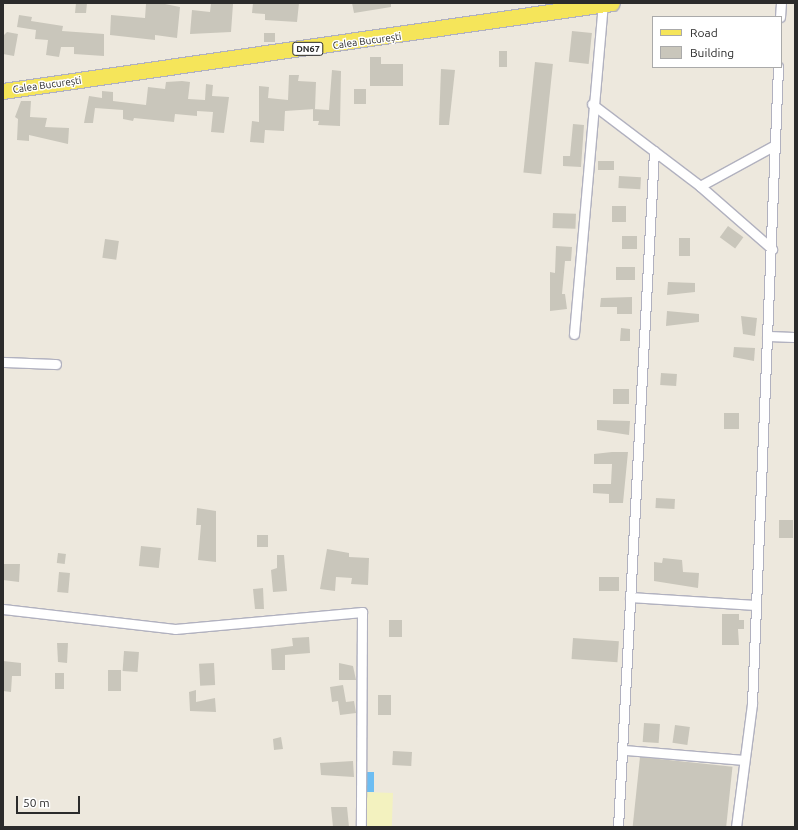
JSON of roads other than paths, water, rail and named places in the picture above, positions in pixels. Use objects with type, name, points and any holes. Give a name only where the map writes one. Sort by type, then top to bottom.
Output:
[{"type":"main road","name":"Calea București","points":[[3,91],[608,4]]},
{"type":"street","points":[[780,16],[781,3]]},
{"type":"street","points":[[574,334],[592,104],[608,4]]},
{"type":"street","points":[[736,827],[743,760],[751,726],[755,605],[772,249],[778,68]]},
{"type":"street","points":[[592,104],[700,186],[772,249]]},
{"type":"street","points":[[700,186],[775,144]]},
{"type":"street","points":[[618,827],[625,750],[630,597],[654,151]]},
{"type":"street","points":[[767,336],[795,337]]},
{"type":"street","points":[[3,362],[56,364]]},
{"type":"street","points":[[630,597],[755,605]]},
{"type":"street","points":[[3,609],[174,629],[362,612],[361,827]]},
{"type":"street","points":[[625,750],[743,760]]},
{"type":"water","points":[[365,772],[374,772],[374,792],[365,792]]}]
